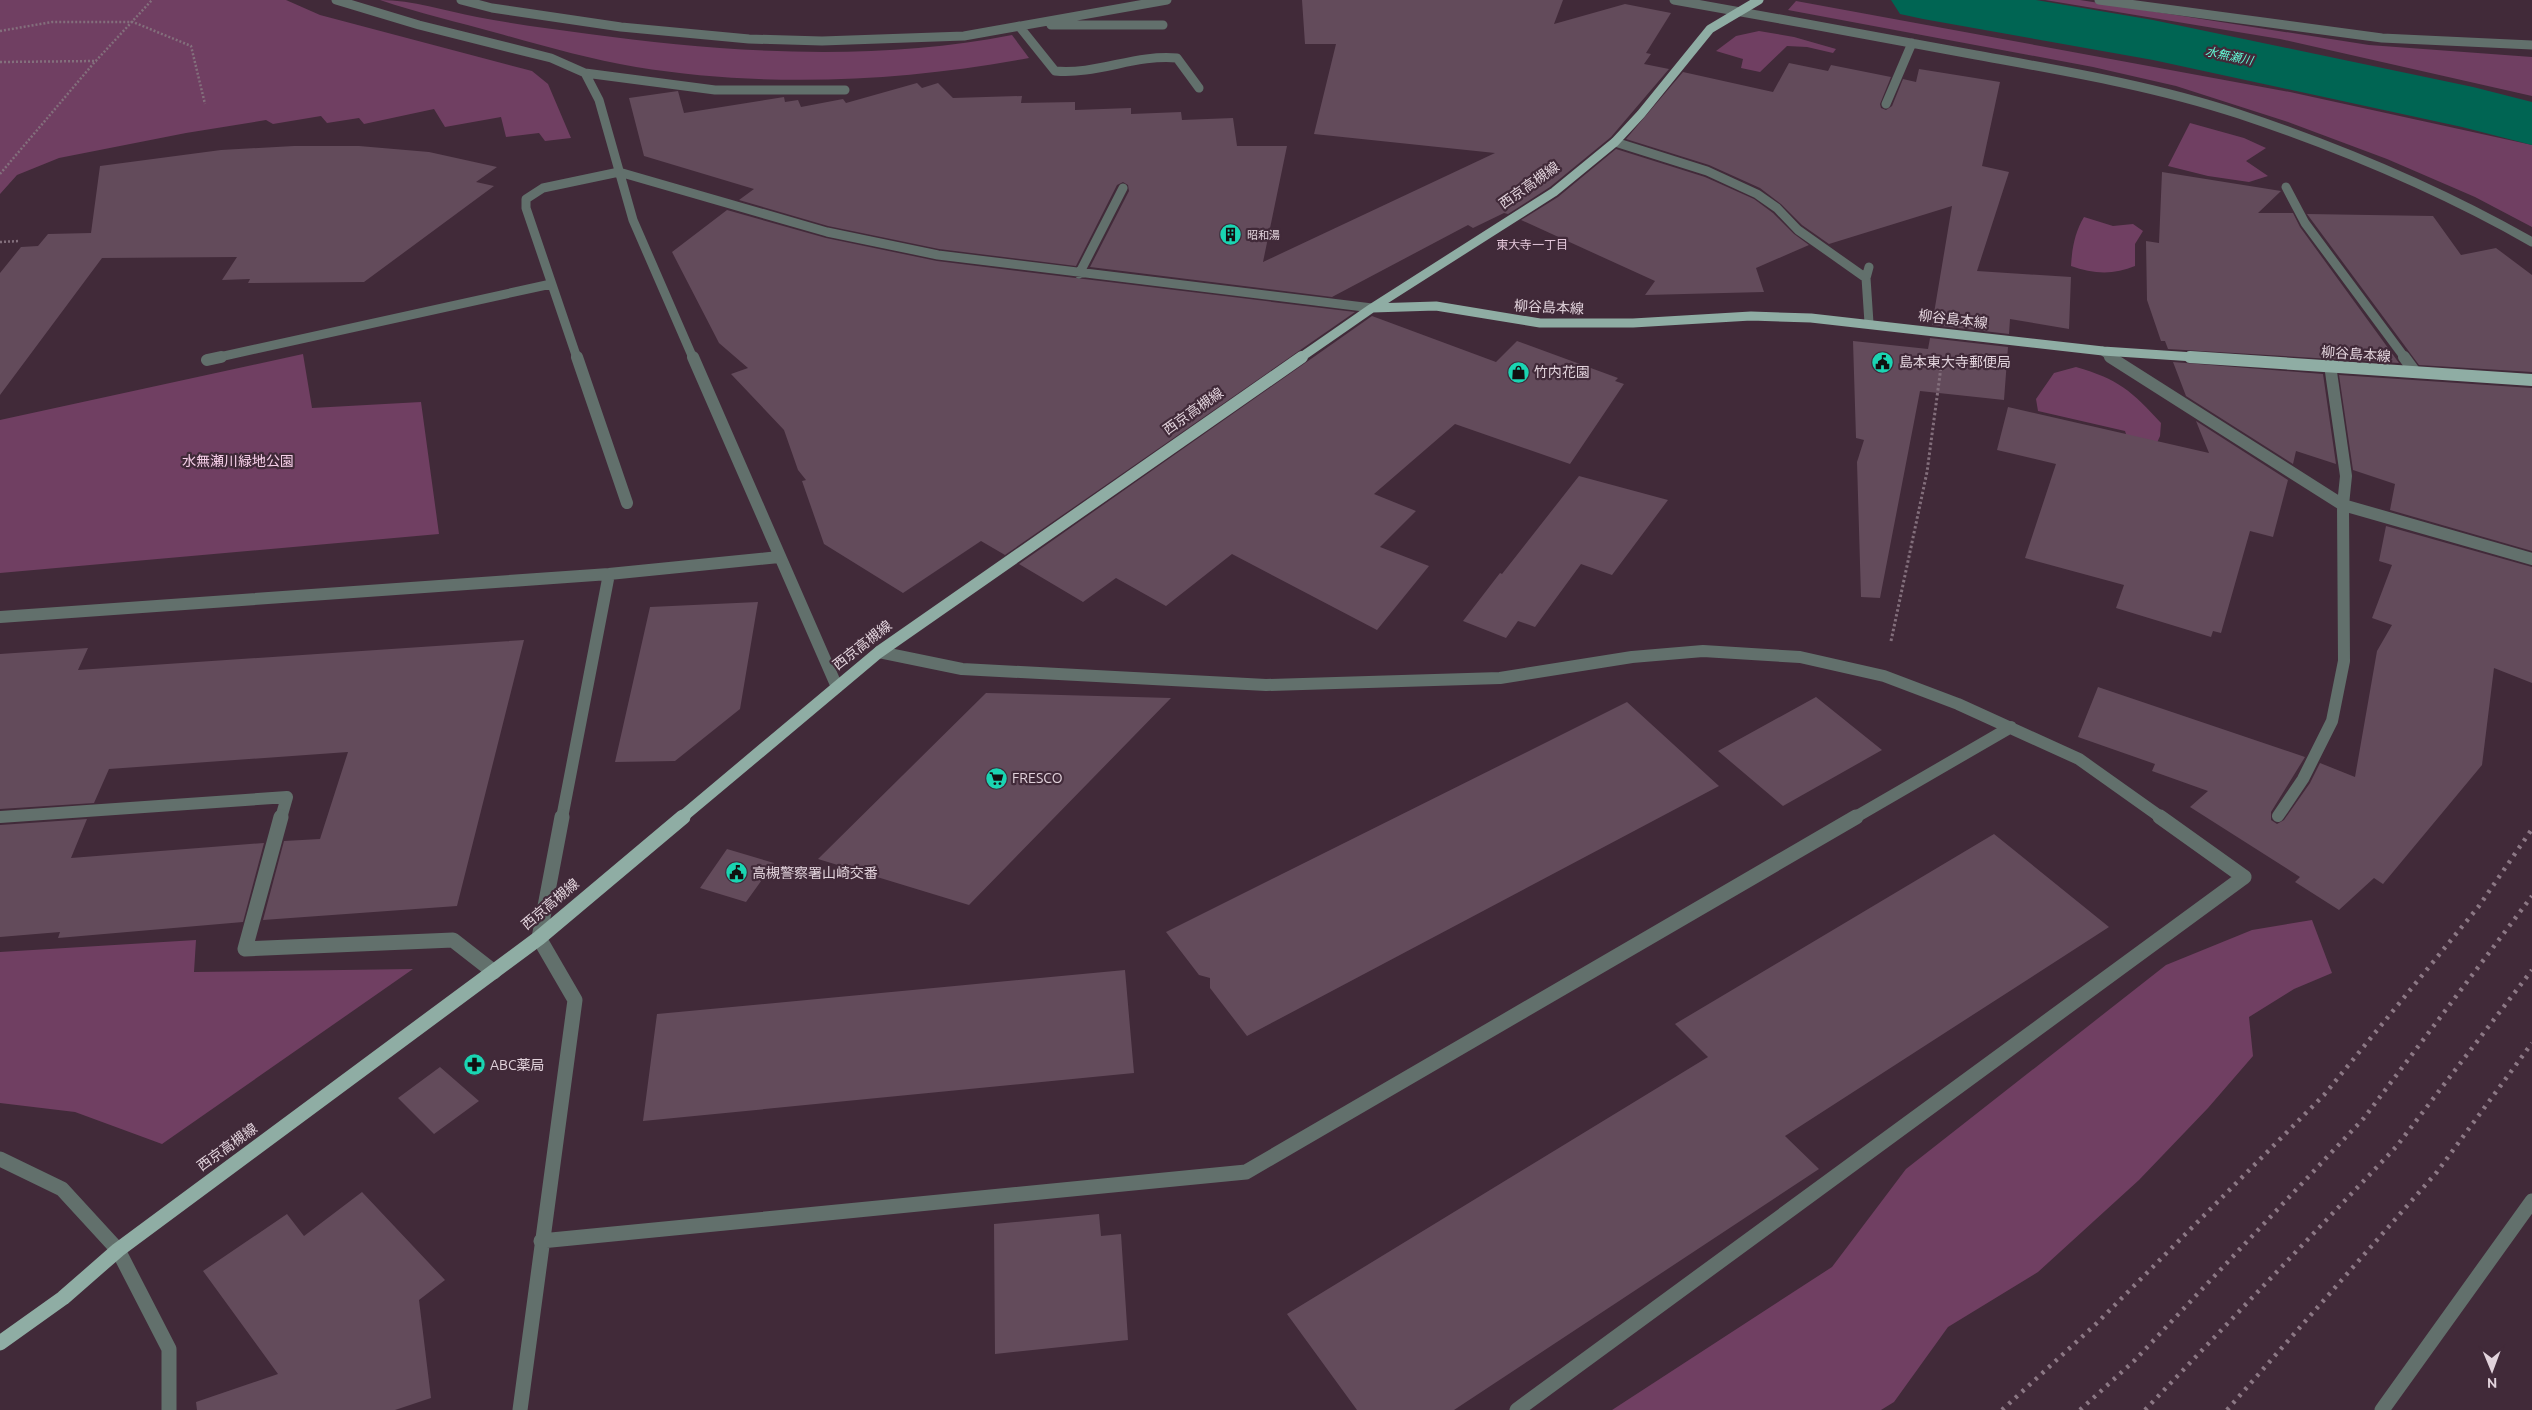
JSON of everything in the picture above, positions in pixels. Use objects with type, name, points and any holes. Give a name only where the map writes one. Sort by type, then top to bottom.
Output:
[{"type":"main road","name":"西京高槻線","points":[[0,1343],[64,1298],[118,1250],[538,938],[879,652],[1372,308],[1554,192],[1615,142],[1641,114],[1710,29],[1756,1]]},
{"type":"main road","name":"柳谷島本線","points":[[1372,308],[1436,306],[1540,323],[1633,323],[1750,316],[1812,318],[2103,351],[2532,380]]},
{"type":"street","points":[[336,0],[419,25],[551,58],[585,73],[715,90],[844,90]]},
{"type":"street","points":[[461,0],[492,8],[621,27],[748,39],[897,40],[964,36],[1167,0]]},
{"type":"street","points":[[1674,0],[2088,75],[2239,114],[2405,176],[2478,210],[2532,242]]},
{"type":"street","points":[[2098,0],[2363,36],[2532,45]]},
{"type":"street","points":[[1019,26],[1163,25]]},
{"type":"street","points":[[1019,26],[1055,71],[1074,73],[1158,56],[1177,58],[1199,88]]},
{"type":"street","points":[[1886,104],[1912,43]]},
{"type":"street","points":[[585,73],[599,100],[633,220],[837,687]]},
{"type":"street","points":[[1615,142],[1707,171],[1757,194],[1777,208],[1798,230],[1866,278]]},
{"type":"street","points":[[627,504],[526,208],[526,199],[543,188],[619,172],[826,232],[938,255],[1079,274],[1372,308]]},
{"type":"street","points":[[2286,187],[2305,223],[2415,372]]},
{"type":"street","points":[[1079,274],[1122,188]]},
{"type":"street","points":[[1869,268],[1866,278],[1869,323]]},
{"type":"street","points":[[207,360],[552,284]]},
{"type":"street","points":[[2103,351],[2122,366],[2343,505],[2532,559]]},
{"type":"street","points":[[2278,816],[2303,779],[2332,721],[2344,661],[2343,505],[2346,476],[2330,365]]},
{"type":"street","points":[[0,617],[609,574],[779,557]]},
{"type":"street","points":[[520,1410],[541,1241],[575,1000],[538,938],[609,574]]},
{"type":"street","points":[[879,652],[962,669],[1266,685],[1500,678],[1632,657],[1703,651],[1800,657],[1884,676],[2011,726],[2079,759],[2244,877],[1516,1410]]},
{"type":"street","points":[[541,1241],[1246,1172],[2011,726]]},
{"type":"street","points":[[0,817],[287,797],[245,949],[453,940],[494,972]]},
{"type":"street","points":[[0,1159],[62,1189],[118,1250],[169,1349],[169,1410]]},
{"type":"street","points":[[2382,1410],[2532,1201]]},
{"type":"path","points":[[0,174],[152,0]]},
{"type":"path","points":[[0,31],[52,22],[133,22],[191,46],[205,104]]},
{"type":"path","points":[[0,62],[97,61]]},
{"type":"path","points":[[0,242],[20,241]]},
{"type":"path","points":[[1884,676],[1927,472],[1945,332]]},
{"type":"green space","points":[[0,0],[286,0],[320,15],[532,71],[548,84],[571,138],[545,141],[539,133],[506,137],[501,117],[445,127],[434,109],[364,124],[359,118],[327,123],[321,116],[273,124],[266,120],[186,133],[59,158],[17,175],[0,194]]},
{"type":"green space","points":[[380,0],[417,4],[491,20],[641,41],[748,50],[854,52],[907,49],[1012,35],[1029,58],[981,66],[882,77],[783,80],[685,74],[618,64],[583,56]]},
{"type":"green space","points":[[2045,0],[2080,0],[2369,45],[2532,57],[2532,96],[2280,39]]},
{"type":"green space","points":[[1796,1],[2290,92],[2532,145],[2532,227],[2475,197],[2387,159],[2285,121],[2176,86],[2093,67],[1788,10]]},
{"type":"green space","points":[[1759,31],[1794,37],[1836,49],[1833,53],[1807,47],[1787,46],[1760,72],[1741,68],[1743,59],[1716,51],[1736,36]]},
{"type":"green space","points":[[2190,123],[2244,138],[2266,148],[2246,161],[2268,176],[2249,182],[2208,176],[2168,166]]},
{"type":"green space","points":[[2084,217],[2113,226],[2133,224],[2143,231],[2135,244],[2135,266],[2119,271],[2095,272],[2071,266],[2074,240]]},
{"type":"green space","name":"水無瀬川緑地公園","points":[[303,354],[312,408],[421,402],[439,534],[0,573],[0,420]]},
{"type":"green space","points":[[2076,367],[2103,376],[2114,382],[2132,394],[2161,423],[2160,436],[2152,454],[2129,443],[2125,431],[2038,411],[2036,399],[2054,373]]},
{"type":"green space","points":[[2312,920],[2332,973],[2294,989],[2249,1017],[2253,1056],[2208,1108],[2139,1180],[2038,1272],[1948,1327],[1894,1402],[1881,1410],[1612,1410],[1832,1267],[1906,1169],[2166,965],[2252,930]]},
{"type":"green space","points":[[196,940],[194,972],[413,969],[162,1144],[75,1112],[0,1103],[0,952]]},
{"type":"building","points":[[1302,0],[1563,0],[1554,24],[1625,4],[1671,13],[1646,53],[1651,54],[1644,64],[1669,69],[1611,137],[1550,187],[1508,214],[1504,213],[1473,228],[1468,225],[1332,297],[1090,267],[1129,191],[1128,185],[1123,182],[1117,185],[1076,266],[939,249],[828,226],[739,200],[754,189],[644,156],[629,98],[678,91],[684,113],[784,97],[785,102],[798,100],[801,107],[843,99],[846,103],[917,83],[922,88],[938,83],[953,98],[1022,96],[1021,103],[1075,102],[1075,110],[1131,108],[1131,114],[1181,112],[1182,120],[1233,118],[1237,146],[1287,146],[1263,262],[1495,153],[1314,134],[1336,44],[1305,44]]},
{"type":"building","points":[[1789,63],[1828,71],[1831,65],[1891,77],[1880,104],[1881,108],[1886,110],[1892,106],[1903,79],[1916,82],[1919,69],[2000,82],[1982,166],[2009,172],[1977,271],[2071,277],[2069,329],[2010,319],[2009,334],[1932,325],[1952,206],[1829,244],[1802,225],[1781,204],[1760,188],[1709,165],[1626,139],[1683,72],[1773,92]]},
{"type":"building","points":[[294,146],[359,146],[429,152],[497,167],[476,182],[494,186],[364,282],[248,283],[250,279],[222,280],[237,257],[102,258],[0,395],[0,273],[21,247],[38,246],[48,234],[91,233],[100,166],[221,150]]},
{"type":"building","points":[[1616,149],[1705,177],[1754,199],[1809,245],[1756,268],[1764,292],[1645,295],[1655,281],[1521,220],[1558,197]]},
{"type":"building","points":[[2162,172],[2281,191],[2258,213],[2293,213],[2300,227],[2399,363],[2168,349],[2165,341],[2161,341],[2147,300],[2146,241],[2159,243]]},
{"type":"building","points":[[727,210],[826,238],[937,261],[1355,312],[1005,555],[981,541],[903,593],[824,544],[802,481],[806,480],[798,470],[784,430],[731,374],[748,368],[719,343],[672,252]]},
{"type":"building","points":[[2307,214],[2433,216],[2461,255],[2496,248],[2532,275],[2532,372],[2419,365]]},
{"type":"building","points":[[1372,316],[1496,362],[1517,341],[1618,378],[1615,381],[1624,384],[1570,464],[1455,424],[1374,494],[1416,511],[1380,547],[1429,566],[1377,630],[1232,554],[1166,606],[1116,578],[1083,602],[1019,564]]},
{"type":"building","points":[[1930,338],[2008,347],[2004,400],[1920,391],[1880,598],[1861,597],[1857,462],[1864,440],[1856,438],[1853,341],[1928,349]]},
{"type":"building","points":[[2173,362],[2323,374],[2336,464],[2296,451],[2293,464],[2186,396]]},
{"type":"building","points":[[2339,375],[2532,388],[2532,551],[2390,510],[2395,484],[2353,470]]},
{"type":"building","points":[[2008,407],[2209,453],[2196,421],[2288,480],[2273,537],[2250,531],[2221,633],[2213,631],[2211,637],[2116,608],[2124,585],[2025,558],[2056,464],[1997,450]]},
{"type":"building","points":[[1579,476],[1668,500],[1612,575],[1581,564],[1535,627],[1518,621],[1506,638],[1463,621],[1500,573],[1502,574]]},
{"type":"building","points":[[2386,526],[2532,567],[2532,683],[2494,668],[2482,765],[2383,884],[2374,878],[2339,910],[2295,882],[2300,877],[2190,807],[2208,791],[2152,771],[2155,764],[2078,737],[2098,687],[2305,757],[2271,812],[2271,820],[2277,824],[2284,820],[2310,783],[2320,763],[2355,777],[2377,651],[2392,625],[2372,618],[2392,565],[2379,561]]},
{"type":"building","points":[[758,602],[740,709],[675,761],[615,762],[650,607]]},
{"type":"building","points":[[524,640],[457,906],[263,920],[284,841],[320,839],[348,752],[109,769],[94,803],[0,809],[0,654],[88,648],[78,670]]},
{"type":"building","name":"FRESCO","points":[[986,693],[1171,698],[969,905],[818,859]]},
{"type":"building","points":[[1816,697],[1882,750],[1783,806],[1718,751]]},
{"type":"building","points":[[1627,702],[1719,786],[1247,1036],[1210,988],[1210,978],[1199,975],[1166,932]]},
{"type":"building","points":[[87,819],[71,858],[264,843],[243,922],[58,938],[60,932],[0,937],[0,825]]},
{"type":"building","points":[[1994,834],[2109,927],[1785,1136],[1819,1169],[1454,1410],[1357,1410],[1287,1314],[1708,1057],[1675,1024]]},
{"type":"building","points":[[727,849],[774,863],[746,902],[700,888]]},
{"type":"building","points":[[1125,970],[1134,1073],[643,1121],[657,1014]]},
{"type":"building","points":[[440,1067],[479,1101],[434,1134],[398,1098]]},
{"type":"building","points":[[362,1192],[445,1280],[419,1300],[431,1398],[395,1410],[197,1410],[196,1402],[278,1374],[203,1271],[287,1214],[304,1236]]},
{"type":"building","points":[[1099,1214],[1101,1236],[1121,1234],[1128,1340],[995,1354],[994,1224]]},
{"type":"waterway","name":"水無瀬川","points":[[1923,0],[2153,40],[2473,108],[2532,124]]},
{"type":"railway","points":[[2002,1410],[2096,1324],[2324,1095],[2479,906],[2532,829]]},
{"type":"railway","points":[[2080,1410],[2135,1360],[2364,1118],[2532,896]]},
{"type":"railway","points":[[2145,1410],[2396,1147],[2532,970]]},
{"type":"railway","points":[[2227,1410],[2437,1172],[2532,1043]]},
{"type":"place","name":"昭和湯","points":[[1231,235]]},
{"type":"place","name":"島本東大寺郵便局","points":[[1883,362]]},
{"type":"place","name":"竹内花園","points":[[1518,372]]},
{"type":"place","name":"FRESCO","points":[[996,778]]},
{"type":"place","name":"高槻警察署山崎交番","points":[[736,873]]},
{"type":"place","name":"ABC薬局","points":[[474,1065]]},
{"type":"district","name":"東大寺一丁目","points":[[1532,245]]}]
